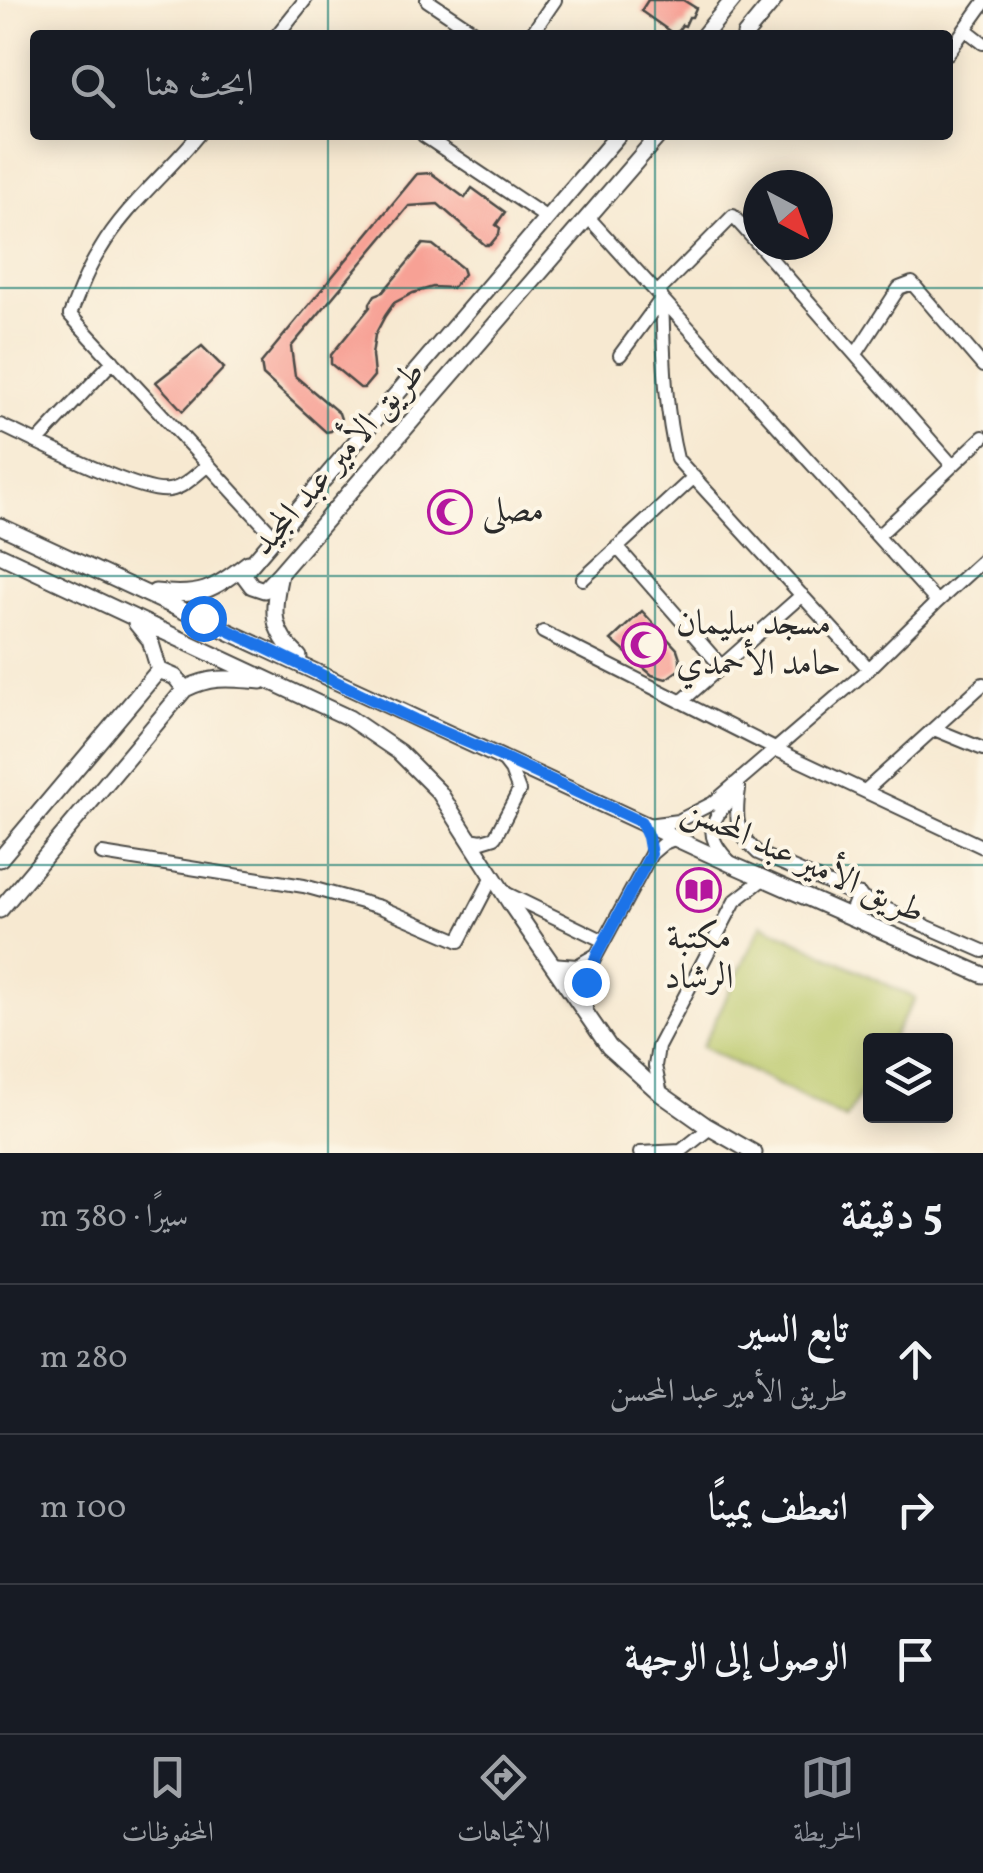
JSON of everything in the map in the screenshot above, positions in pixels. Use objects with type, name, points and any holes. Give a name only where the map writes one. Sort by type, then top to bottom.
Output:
[{"type":"main road","points":[[708,30],[734,0]]},
{"type":"main road","points":[[748,30],[774,0]]},
{"type":"main road","points":[[722,14],[739,30]]},
{"type":"main road","name":"طريق الأمير عبد المجيد","points":[[614,140],[259,554],[243,574],[252,586],[264,590],[280,573],[655,140]]},
{"type":"main road","name":"طريق الأمير عبد المحسن","points":[[0,526],[415,720],[983,975]]},
{"type":"main road","points":[[141,590],[182,595],[205,592],[259,554]]},
{"type":"main road","points":[[0,555],[349,718],[399,752],[439,792],[609,1047],[661,1094],[754,1153]]},
{"type":"main road","points":[[280,573],[274,612],[278,630],[286,645],[308,667]]},
{"type":"main road","points":[[130,617],[150,640],[159,670]]},
{"type":"main road","points":[[159,670],[175,676],[185,689]]},
{"type":"main road","points":[[0,859],[159,670]]},
{"type":"main road","points":[[0,910],[185,689],[217,678],[270,681]]},
{"type":"main road","points":[[851,917],[859,896]]},
{"type":"street","points":[[282,30],[305,0]]},
{"type":"street","points":[[426,0],[471,30]]},
{"type":"street","points":[[534,30],[555,0]]},
{"type":"street","points":[[953,46],[983,4]]},
{"type":"street","points":[[965,29],[983,44]]},
{"type":"street","points":[[194,140],[101,246],[70,315],[274,536]]},
{"type":"street","points":[[430,140],[547,218]]},
{"type":"street","points":[[620,354],[659,295],[733,216],[743,227]]},
{"type":"street","points":[[588,217],[937,602]]},
{"type":"street","points":[[772,260],[952,466]]},
{"type":"street","points":[[856,354],[899,288],[912,284],[983,366]]},
{"type":"street","points":[[659,295],[664,373],[678,458],[870,670]]},
{"type":"street","points":[[37,442],[113,361]]},
{"type":"street","points":[[0,424],[154,491],[172,490],[208,465]]},
{"type":"street","points":[[878,536],[983,437]]},
{"type":"street","points":[[583,579],[694,476]]},
{"type":"street","points":[[617,547],[721,666]]},
{"type":"street","points":[[651,854],[644,823],[678,820],[714,802],[870,670],[983,560]]},
{"type":"street","points":[[681,702],[802,595]]},
{"type":"street","points":[[543,632],[983,847]]},
{"type":"street","points":[[866,792],[983,684]]},
{"type":"street","points":[[934,729],[983,749]]},
{"type":"street","points":[[733,865],[716,848],[711,835],[713,821],[776,749]]},
{"type":"street","points":[[470,839],[496,838],[519,792],[511,770],[500,756]]},
{"type":"street","points":[[739,790],[738,823],[744,841],[758,853],[983,950]]},
{"type":"street","points":[[586,1012],[586,982],[601,947],[651,854],[677,838]]},
{"type":"street","points":[[102,854],[304,886],[380,907],[459,941],[493,876]]},
{"type":"street","points":[[661,1094],[655,1066],[658,1047],[735,900],[763,878]]},
{"type":"street","points":[[503,892],[601,947]]},
{"type":"street","points":[[551,964],[578,966],[601,947]]},
{"type":"street","points":[[640,1153],[681,1151],[710,1128]]},
{"type":"green space","points":[[762,924],[915,998],[895,1033],[863,1033],[863,1089],[846,1119],[702,1047]]},
{"type":"building","points":[[648,0],[683,0],[696,8],[678,30],[668,30],[641,11]]},
{"type":"building","points":[[431,173],[465,198],[472,188],[505,212],[496,225],[499,234],[490,245],[485,245],[438,204],[409,206],[291,347],[295,376],[339,413],[341,419],[326,432],[263,375],[261,363],[417,174]]},
{"type":"building","points":[[423,244],[433,245],[462,268],[464,274],[452,288],[433,287],[394,303],[375,335],[374,376],[360,388],[331,364],[331,355],[370,307],[375,295],[383,292]]},
{"type":"building","points":[[202,346],[224,368],[183,411],[156,382]]},
{"type":"building","name":"مسجد سليمان حامد الأحمدي","points":[[642,611],[677,649],[680,669],[666,679],[652,675],[611,640]]},
{"type":"place","name":"مصلى","points":[[450,512]]},
{"type":"place","name":"مسجد سليمان حامد الأحمدي","points":[[644,645]]},
{"type":"place","name":"مكتبة الرشاد","points":[[699,890]]},
{"type":"route","points":[[203,618],[641,822],[651,854],[590,967],[586,982]]}]
